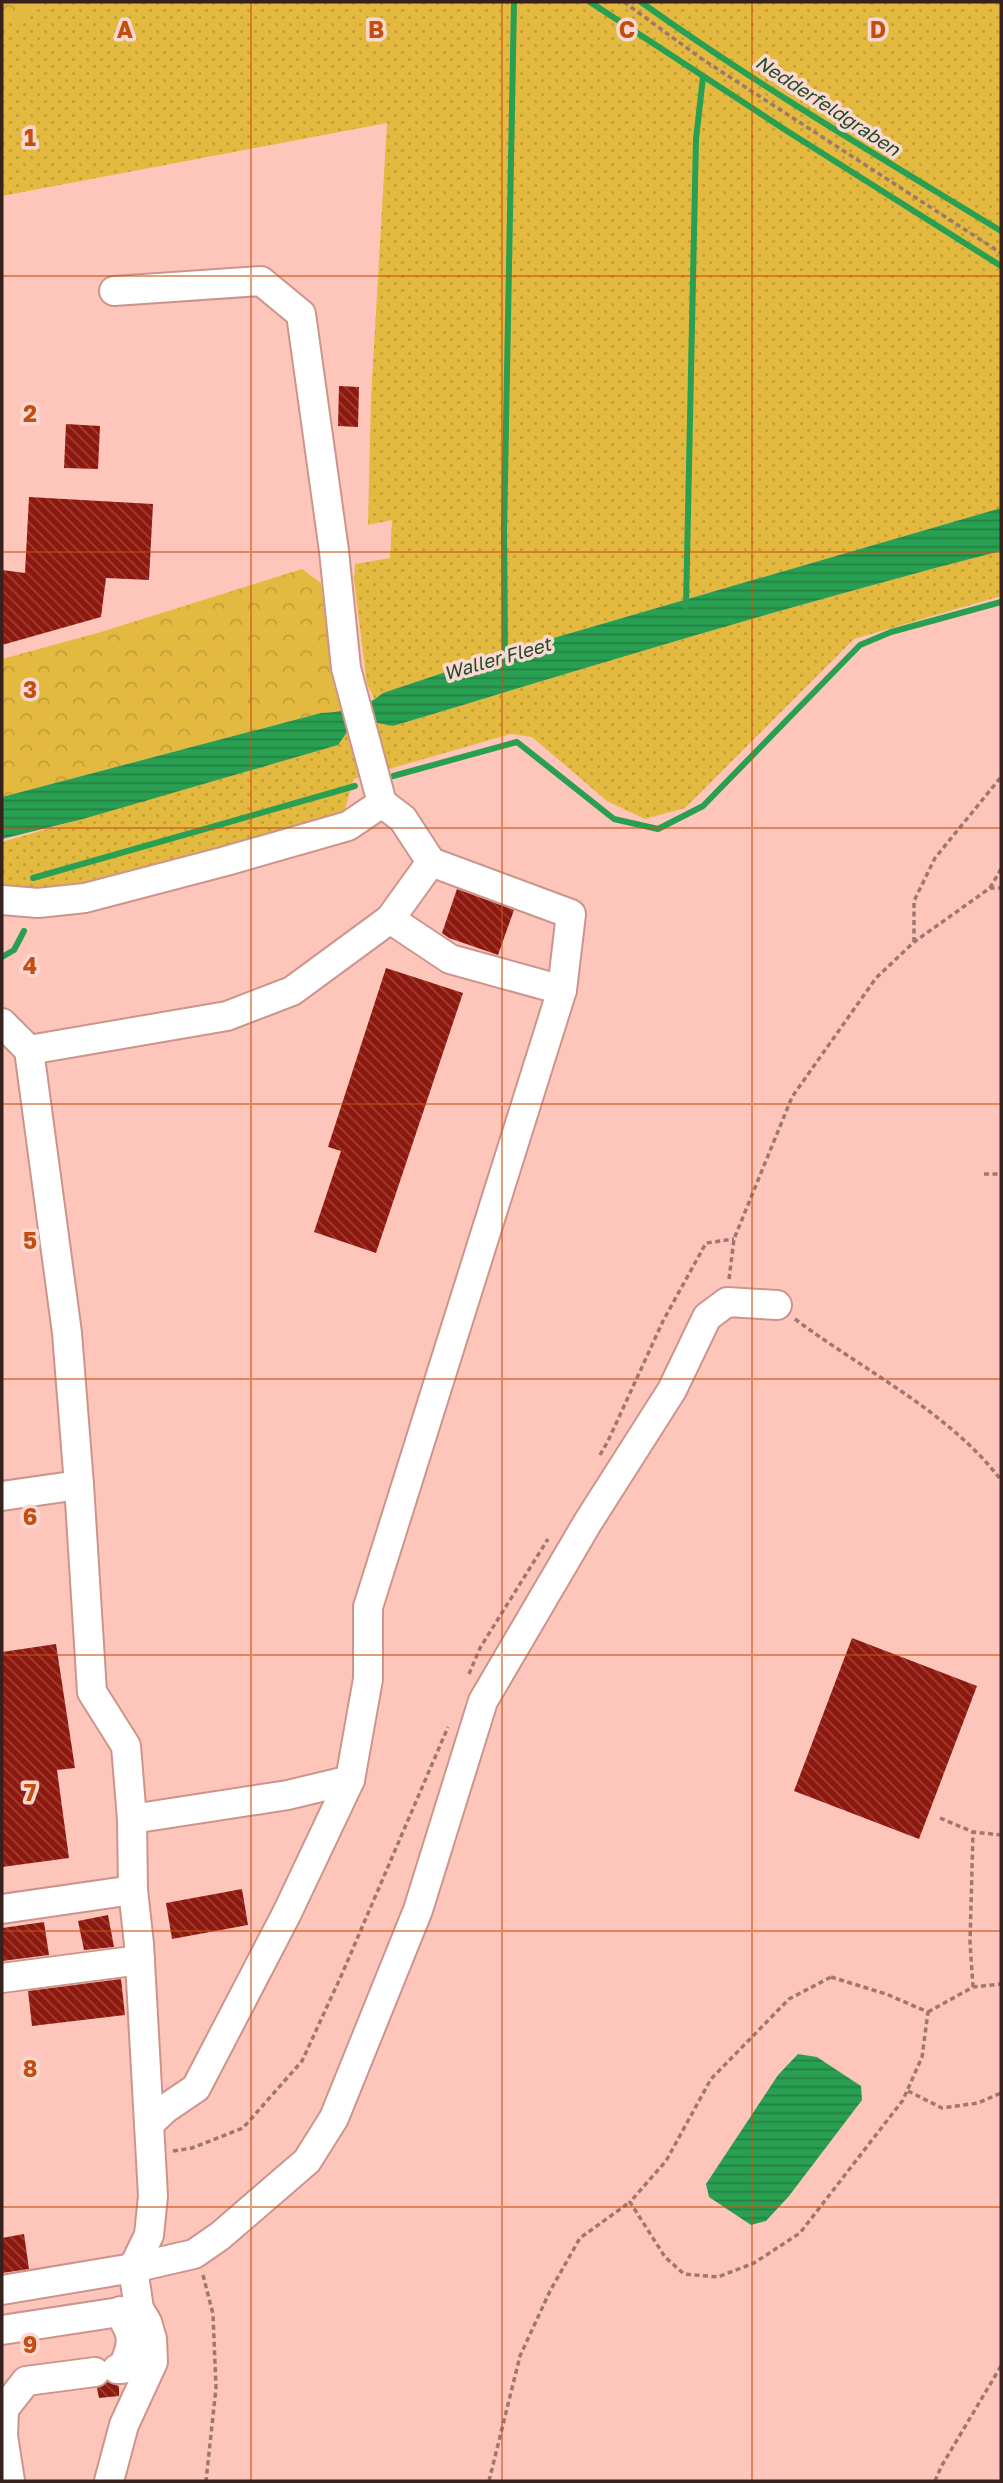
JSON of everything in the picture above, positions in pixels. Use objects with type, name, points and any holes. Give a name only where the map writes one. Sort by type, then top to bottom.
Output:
[{"type":"lane","points":[[114,291],[261,281],[302,314],[334,551],[346,668],[382,803],[403,819],[431,862],[571,914],[562,990],[368,1607],[368,1679],[350,1780],[287,1913],[196,2088],[165,2109],[149,2124]]},
{"type":"lane","points":[[2,900],[38,903],[85,898],[348,826],[382,803]]},
{"type":"lane","points":[[29,1050],[228,1016],[292,991],[390,919],[431,862]]},
{"type":"lane","points":[[390,919],[450,959],[562,990]]},
{"type":"lane","points":[[2,1023],[29,1050],[67,1333],[92,1692],[126,1746],[132,1819],[132,1890],[140,1960],[153,2196],[149,2235],[133,2268],[130,2310],[122,2319],[130,2332],[131,2347],[122,2369],[26,2382],[3,2409],[3,2436],[10,2481]]},
{"type":"lane","points":[[2,2290],[133,2268],[194,2254],[220,2236],[307,2161],[334,2118],[418,1910],[483,1701],[589,1522],[672,1390],[707,1317],[726,1302],[777,1305]]},
{"type":"lane","points":[[2,1496],[79,1485]]},
{"type":"lane","points":[[132,1819],[288,1795],[350,1780]]},
{"type":"lane","points":[[2,1909],[132,1890]]},
{"type":"lane","points":[[2,1978],[140,1960]]},
{"type":"lane","points":[[2,2330],[130,2310]]},
{"type":"lane","points":[[109,2481],[124,2425],[153,2362],[149,2331],[130,2310]]},
{"type":"path","points":[[624,2],[702,59],[1001,253]]},
{"type":"path","points":[[914,942],[914,901],[935,858],[1001,777]]},
{"type":"path","points":[[726,1302],[734,1239],[792,1097],[876,978],[914,942],[990,888],[1001,869]]},
{"type":"path","points":[[990,888],[1001,888]]},
{"type":"path","points":[[984,1174],[1001,1174]]},
{"type":"path","points":[[777,1305],[828,1344],[914,1400],[984,1457],[1001,1480]]},
{"type":"path","points":[[940,1818],[973,1832],[1001,1835]]},
{"type":"path","points":[[973,1832],[970,1942],[973,1987]]},
{"type":"path","points":[[489,2481],[520,2356],[550,2291],[580,2238],[630,2202],[666,2161],[711,2079],[789,1999],[831,1977],[886,1994],[928,2012]]},
{"type":"path","points":[[928,2012],[973,1987],[1001,1984]]},
{"type":"path","points":[[630,2202],[666,2256],[684,2274],[718,2277],[754,2263],[800,2233],[877,2137],[907,2091],[922,2057],[928,2012]]},
{"type":"path","points":[[907,2091],[942,2108],[978,2103],[1001,2093]]},
{"type":"path","points":[[194,2254],[206,2281],[213,2314],[216,2388],[206,2481]]},
{"type":"path","points":[[935,2481],[1001,2366]]},
{"type":"green space","points":[[2,2],[36,2],[29,19],[2,19]]},
{"type":"green space","points":[[36,2],[1001,2],[1001,508],[505,652],[383,693],[375,700],[367,684],[354,580],[355,564],[390,558],[392,520],[368,525],[371,398],[387,123],[2,196],[2,19],[29,19]]},
{"type":"green space","points":[[1001,551],[1001,596],[854,639],[685,808],[645,819],[607,801],[532,737],[511,734],[354,779],[344,812],[271,839],[73,888],[2,889],[2,842],[337,745],[348,731],[377,723],[393,726],[772,613]]},
{"type":"green space","points":[[302,569],[321,583],[334,686],[344,712],[321,713],[2,797],[2,659],[101,632]]},
{"type":"water","name":"Waller Fleet","points":[[1001,508],[1001,551],[772,613],[393,726],[377,723],[348,731],[338,745],[83,819],[2,839],[2,797],[321,713],[354,708],[383,693],[505,652]]},
{"type":"water","points":[[798,2054],[817,2057],[861,2086],[862,2100],[789,2196],[766,2221],[751,2225],[709,2197],[706,2184],[778,2075]]},
{"type":"building","points":[[339,386],[359,387],[358,427],[338,426]]},
{"type":"building","points":[[66,424],[100,426],[98,469],[64,468]]},
{"type":"building","points":[[29,497],[153,504],[149,580],[106,578],[101,617],[2,645],[2,570],[25,573]]},
{"type":"building","points":[[457,889],[514,910],[498,955],[442,933]]},
{"type":"building","points":[[386,968],[463,993],[376,1253],[314,1232],[341,1151],[328,1147]]},
{"type":"building","points":[[852,1638],[977,1686],[919,1839],[794,1791]]},
{"type":"building","points":[[56,1644],[75,1768],[57,1770],[69,1858],[2,1867],[2,1652]]},
{"type":"building","points":[[242,1889],[248,1925],[172,1939],[166,1903]]},
{"type":"building","points":[[108,1915],[114,1947],[84,1950],[78,1921]]},
{"type":"building","points":[[44,1922],[49,1955],[2,1961],[2,1928]]},
{"type":"building","points":[[121,1979],[125,2015],[32,2026],[28,1991]]},
{"type":"building","points":[[24,2234],[29,2269],[2,2273],[2,2238]]},
{"type":"building","points":[[107,2382],[119,2386],[119,2396],[99,2398],[97,2388]]},
{"type":"waterway","name":"Waller Fleet","points":[[505,658],[504,531],[514,2]]},
{"type":"waterway","points":[[590,2],[1001,266]]},
{"type":"waterway","name":"Nedderfeldgraben","points":[[641,2],[774,91],[1001,231]]},
{"type":"waterway","points":[[686,606],[696,139],[703,77]]},
{"type":"waterway","points":[[393,776],[517,742],[614,819],[658,829],[703,806],[860,645],[891,632],[1001,602]]},
{"type":"waterway","points":[[33,878],[355,786]]},
{"type":"waterway","points":[[2,957],[14,950],[24,931]]}]
